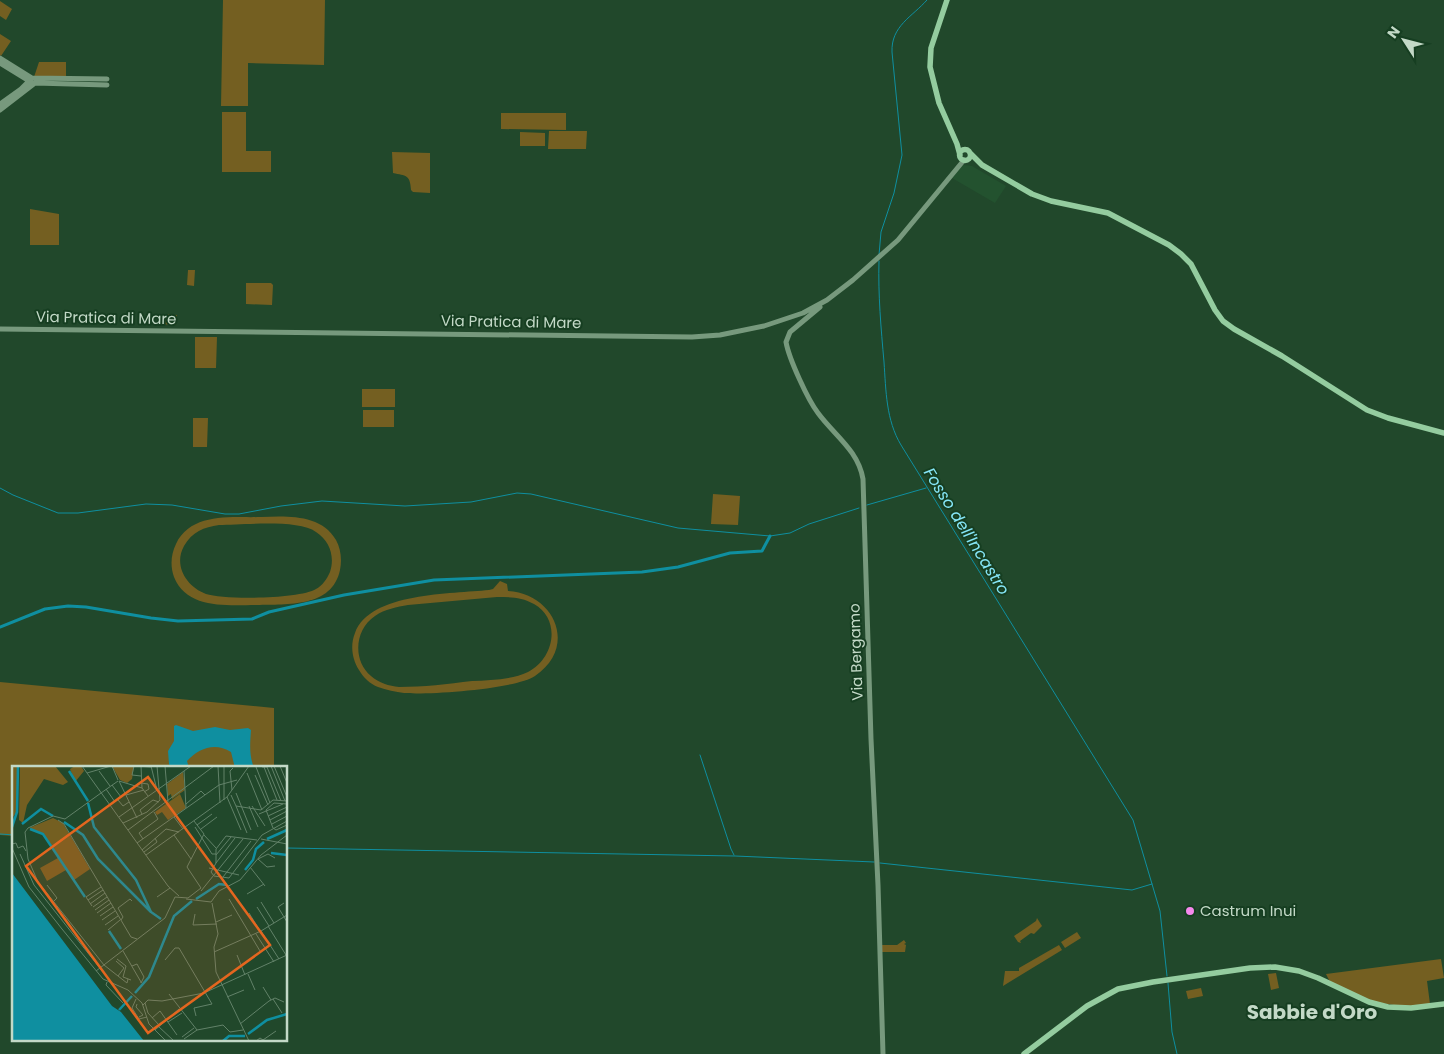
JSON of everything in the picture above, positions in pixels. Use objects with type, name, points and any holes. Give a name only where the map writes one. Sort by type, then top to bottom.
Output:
[{"type":"main road","points":[[947,0],[932,44],[930,67],[941,108],[963,158]]},
{"type":"main road","points":[[957,144],[968,151],[977,161],[1032,194],[1052,201],[1110,214],[1169,245],[1191,264],[1215,310],[1234,329],[1282,356],[1369,411],[1444,433]]},
{"type":"main road","points":[[963,158],[970,156],[968,151]]},
{"type":"main road","points":[[963,158],[961,152],[968,151]]},
{"type":"main road","points":[[963,158],[977,161]]},
{"type":"main road","points":[[1024,1054],[1079,1011],[1102,996],[1122,988],[1254,967],[1278,968],[1311,975],[1369,1002],[1388,1007],[1414,1008],[1444,1004]]},
{"type":"street","points":[[0,58],[32,81]]},
{"type":"street","points":[[0,63],[32,81],[107,85]]},
{"type":"street","points":[[0,104],[32,81],[107,79]]},
{"type":"street","points":[[0,110],[32,81]]},
{"type":"street","name":"Via Pratica di Mare","points":[[0,329],[694,337],[730,333],[774,323],[812,308],[836,293],[872,264],[901,237],[963,158]]},
{"type":"street","name":"Via Bergamo","points":[[836,293],[792,330],[786,342],[811,402],[850,450],[859,466],[863,480],[883,1054]]},
{"type":"shaded area","points":[[223,0],[325,0],[324,65],[248,63],[248,106],[221,106]]},
{"type":"shaded area","points":[[0,1],[12,9],[6,20],[0,16]]},
{"type":"shaded area","points":[[0,34],[11,41],[1,56],[0,55]]},
{"type":"shaded area","points":[[39,62],[66,62],[66,76],[34,77]]},
{"type":"shaded area","points":[[222,112],[246,112],[246,151],[271,151],[271,172],[222,172]]},
{"type":"shaded area","points":[[501,113],[566,113],[566,130],[501,129]]},
{"type":"shaded area","points":[[549,131],[587,131],[586,149],[548,149]]},
{"type":"shaded area","points":[[520,132],[545,133],[545,146],[520,146]]},
{"type":"shaded area","points":[[392,152],[430,153],[430,193],[413,192],[408,178],[393,173]]},
{"type":"shaded area","points":[[963,165],[972,166],[1006,186],[995,203],[952,178]]},
{"type":"shaded area","points":[[30,209],[59,214],[59,245],[30,245]]},
{"type":"shaded area","points":[[188,270],[195,270],[194,286],[187,285]]},
{"type":"shaded area","points":[[246,283],[271,283],[273,285],[272,305],[246,304]]},
{"type":"shaded area","points":[[161,314],[177,315],[176,325],[160,324]]},
{"type":"shaded area","points":[[195,337],[217,337],[216,368],[195,368]]},
{"type":"shaded area","points":[[362,389],[395,389],[395,407],[362,407]]},
{"type":"shaded area","points":[[363,410],[394,410],[394,427],[363,427]]},
{"type":"shaded area","points":[[193,418],[208,418],[207,447],[193,447]]},
{"type":"shaded area","points":[[713,494],[740,496],[738,525],[711,524]]},
{"type":"shaded area","points":[[303,518],[322,525],[338,543],[341,562],[340,570],[335,582],[328,591],[318,598],[294,604],[222,605],[199,600],[180,588],[172,569],[172,556],[176,544],[192,526],[213,519]],"holes":[[[284,524],[308,528],[321,536],[328,545],[332,561],[329,575],[316,589],[279,597],[215,596],[199,591],[184,575],[181,568],[181,554],[191,537],[203,529],[219,525]]]},
{"type":"shaded area","points":[[500,581],[507,584],[508,591],[524,594],[538,601],[549,612],[555,624],[558,637],[556,651],[548,664],[535,676],[525,681],[492,688],[451,692],[404,693],[375,686],[359,670],[352,652],[353,638],[364,620],[377,610],[394,602],[414,598],[493,589]],"holes":[[[497,597],[525,600],[543,611],[549,620],[551,629],[549,649],[537,666],[528,672],[515,677],[500,679],[399,687],[384,684],[374,678],[361,662],[358,645],[363,629],[375,616],[383,612],[408,605]]]},
{"type":"shaded area","points":[[0,682],[274,708],[274,766],[12,766],[12,836],[0,835]]},
{"type":"shaded area","points":[[1037,918],[1042,926],[1034,934],[1031,933],[1020,941],[1021,943],[1018,942],[1014,936],[1036,921]]},
{"type":"shaded area","points":[[1077,932],[1081,938],[1065,948],[1061,942]]},
{"type":"shaded area","points":[[904,940],[906,943],[904,944],[906,945],[905,952],[881,952],[881,945],[897,945]]},
{"type":"shaded area","points":[[1059,945],[1062,950],[1003,986],[1005,971],[1019,971],[1019,968]]},
{"type":"shaded area","points":[[1441,959],[1444,978],[1427,981],[1430,1004],[1407,1007],[1374,1002],[1330,982],[1326,974]]},
{"type":"shaded area","points":[[1276,973],[1279,988],[1271,990],[1268,974]]},
{"type":"shaded area","points":[[1201,988],[1203,996],[1188,999],[1186,991]]},
{"type":"water","points":[[174,726],[193,731],[215,727],[230,730],[248,728],[251,730],[250,745],[253,766],[234,766],[231,752],[219,747],[213,747],[202,750],[192,756],[187,761],[188,766],[170,766],[168,751],[174,741]]},
{"type":"waterway","name":"Fosso dell'Incastro","points":[[879,255],[881,232],[894,193],[902,155],[892,52],[893,43],[899,29],[927,0]]},
{"type":"waterway","name":"Fosso dell'Incastro","points":[[879,261],[880,312],[886,394],[892,426],[901,445],[1133,820],[1160,911],[1167,976]]},
{"type":"waterway","points":[[0,488],[58,513],[78,513],[146,504],[172,505],[225,514],[239,514],[322,501],[405,506],[471,502],[517,493],[531,494],[678,528],[770,536],[790,533],[809,524],[859,508]]},
{"type":"waterway","points":[[867,505],[926,488]]},
{"type":"waterway","points":[[0,627],[45,609],[68,606],[178,621],[252,619],[269,612],[344,595],[434,580],[642,572],[678,567],[730,553],[762,551],[770,536]]},
{"type":"waterway","points":[[700,755],[734,855]]},
{"type":"waterway","points":[[0,834],[12,835]]},
{"type":"waterway","points":[[288,848],[735,856],[874,862]]},
{"type":"waterway","points":[[880,863],[1132,890],[1152,884]]},
{"type":"waterway","name":"Fosso dell'Incastro","points":[[1168,983],[1172,1032],[1177,1054]]},
{"type":"place","name":"Castrum Inui","points":[[1190,911]]},
{"type":"district","name":"Sabbie d'Oro","points":[[1312,1012]]}]
